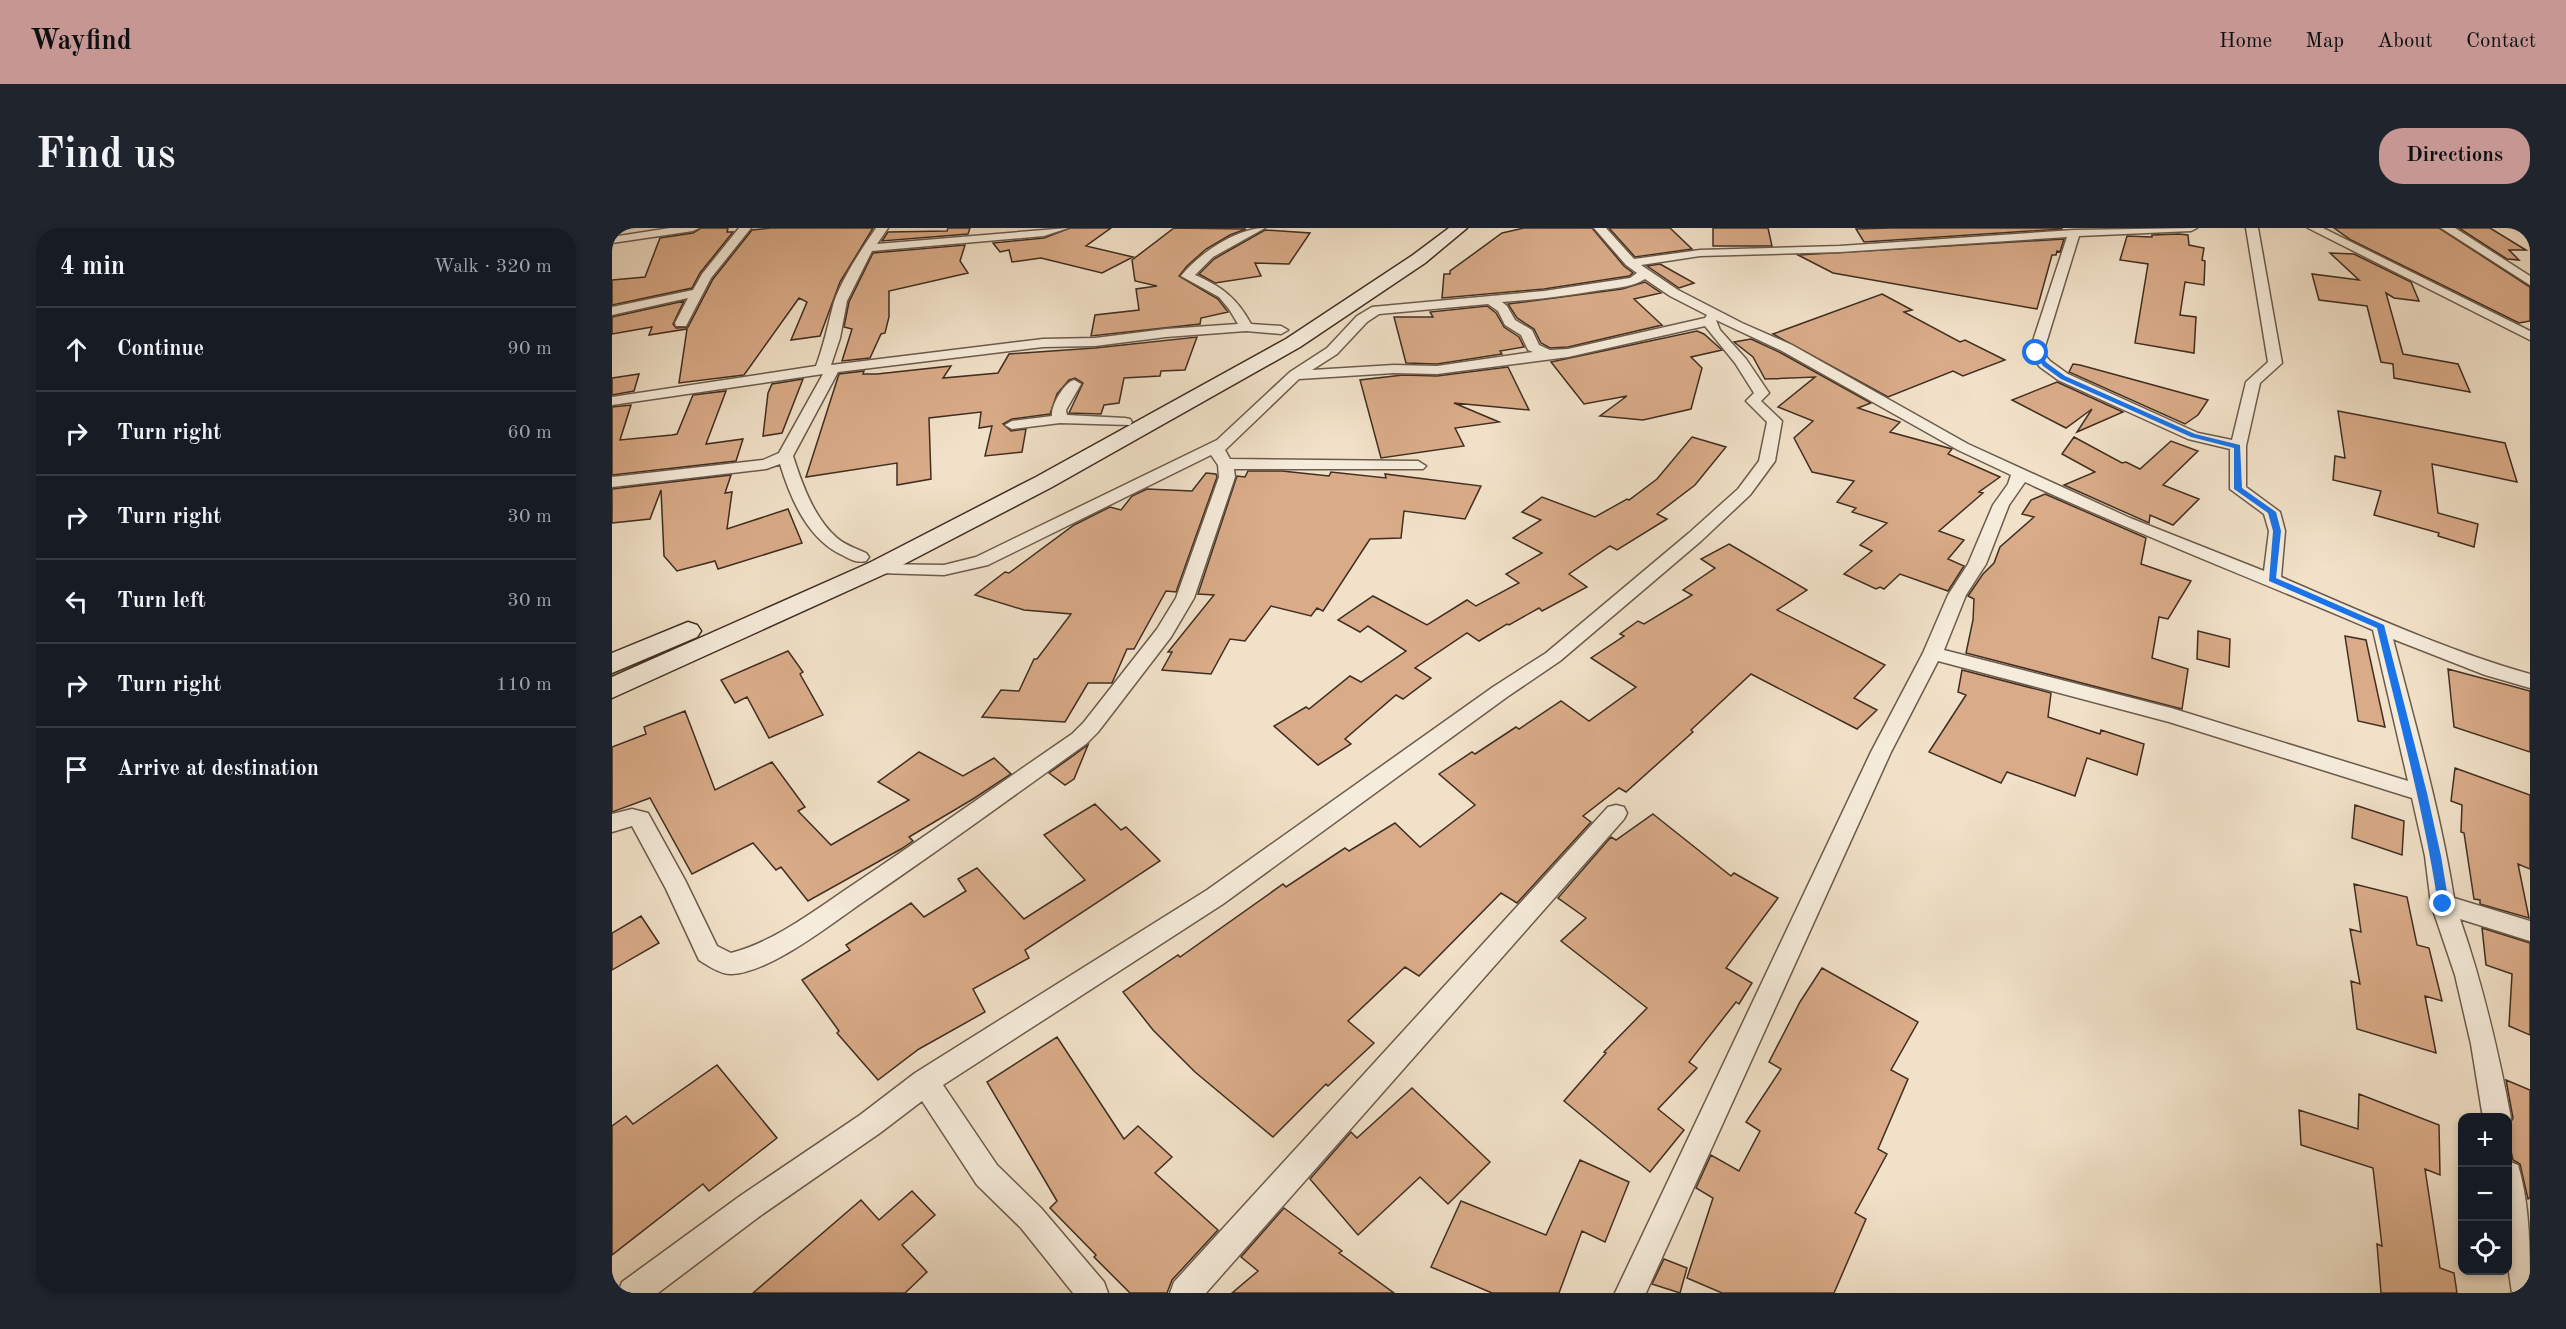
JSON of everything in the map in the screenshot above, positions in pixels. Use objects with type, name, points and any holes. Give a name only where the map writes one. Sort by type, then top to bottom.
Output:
[{"type":"main road","points":[[612,664],[869,562],[1125,422],[1281,330],[1379,269],[1437,228]]},
{"type":"main road","points":[[612,688],[869,562],[1044,482],[1272,355],[1419,259],[1459,228]]},
{"type":"street","points":[[612,240],[693,228]]},
{"type":"street","points":[[681,323],[695,293],[745,228]]},
{"type":"street","points":[[833,369],[822,370],[833,338],[839,307],[868,248],[882,228]]},
{"type":"street","points":[[868,248],[1044,234],[1062,228]]},
{"type":"street","points":[[1246,327],[1235,304],[1215,288],[1186,276],[1209,255],[1259,228]]},
{"type":"street","points":[[1600,228],[1630,262],[1712,317],[1788,348],[1963,447],[2124,522],[2272,579],[2381,627],[2492,670],[2530,681]]},
{"type":"street","points":[[1630,262],[1700,253],[1851,248],[2074,232],[2191,228]]},
{"type":"street","points":[[2252,228],[2275,363],[2253,382],[2238,446],[2238,489],[2272,512],[2277,531],[2272,579]]},
{"type":"street","points":[[2314,228],[2530,336]]},
{"type":"street","points":[[2447,228],[2530,281]]},
{"type":"street","points":[[2074,232],[2036,353],[2045,364],[2063,378],[2193,436],[2238,446]]},
{"type":"street","points":[[612,823],[632,817],[640,819],[677,887],[708,952],[719,960],[731,964],[753,958],[795,936],[990,803],[1078,739],[1090,727],[1152,650],[1185,598],[1227,477],[1226,464],[1218,453],[1221,444],[1295,375],[1332,351],[1362,319],[1384,308],[1444,305],[1544,295],[1633,281],[1646,273]]},
{"type":"street","points":[[612,311],[695,293]]},
{"type":"street","points":[[1489,299],[1503,309],[1510,322],[1527,333],[1533,347],[1548,354]]},
{"type":"street","points":[[1295,375],[1394,369],[1437,370],[1568,353],[1712,317]]},
{"type":"street","points":[[633,1293],[750,1206],[870,1124],[925,1082],[1215,897],[1500,692],[1553,657],[1744,492],[1767,461],[1775,421],[1753,401],[1762,393],[1753,384],[1743,365],[1724,340],[1713,331],[1712,317]]},
{"type":"street","points":[[612,401],[791,373],[1043,343],[1095,342],[1166,333],[1246,327],[1281,330]]},
{"type":"street","points":[[612,482],[766,464],[785,456],[833,369]]},
{"type":"street","points":[[1060,419],[1059,410],[1074,384]]},
{"type":"street","points":[[1012,425],[1060,419],[1125,422]]},
{"type":"street","points":[[785,456],[792,479],[813,518],[832,543],[869,562],[944,570],[982,561],[1221,444]]},
{"type":"street","points":[[1226,464],[1418,466]]},
{"type":"street","points":[[1630,1293],[1881,752],[1933,653],[1957,595],[1977,564],[2001,505],[2016,484],[2020,472]]},
{"type":"street","points":[[2381,627],[2422,793],[2436,856],[2443,904],[2468,975],[2484,1044],[2496,1113]]},
{"type":"street","points":[[1933,653],[1964,664],[2133,704],[2227,731],[2422,793]]},
{"type":"street","points":[[1185,1293],[1616,813]]},
{"type":"street","points":[[2443,904],[2530,931]]},
{"type":"street","points":[[925,1082],[987,1175],[1031,1218],[1093,1293]]},
{"type":"street","points":[[2512,1200],[2527,1293]]},
{"type":"building","points":[[701,228],[728,228],[727,232],[733,232],[700,273],[692,288],[612,305],[612,280],[645,277],[660,238],[693,233]]},
{"type":"building","points":[[873,228],[840,282],[820,336],[791,340],[807,302],[799,298],[744,375],[679,383],[687,329],[649,335],[652,327],[612,334],[612,317],[684,301],[673,324],[676,328],[688,327],[713,279],[752,230]]},
{"type":"building","points":[[948,228],[970,228],[968,234],[882,241],[888,232],[947,231]]},
{"type":"building","points":[[1070,228],[1111,228],[1086,246],[1133,257],[1102,273],[1041,258],[1012,262],[1009,250],[1000,252],[993,243],[1044,238]]},
{"type":"building","points":[[1174,228],[1246,229],[1206,249],[1179,276],[1218,299],[1228,312],[1201,318],[1200,324],[1091,336],[1095,315],[1139,310],[1136,289],[1157,286],[1135,281],[1132,260]]},
{"type":"building","points":[[1524,228],[1592,228],[1624,266],[1633,273],[1629,276],[1544,289],[1442,298],[1444,274],[1450,274],[1450,271],[1502,233]]},
{"type":"building","points":[[1609,228],[1670,228],[1692,249],[1635,257]]},
{"type":"building","points":[[1713,228],[1768,228],[1772,246],[1713,246]]},
{"type":"building","points":[[2334,228],[2439,228],[2530,287],[2530,321],[2519,323],[2351,240]]},
{"type":"building","points":[[2459,228],[2490,228],[2526,250],[2509,250],[2519,260],[2507,259]]},
{"type":"building","points":[[1856,229],[2062,229],[1864,242]]},
{"type":"building","points":[[1265,230],[1310,233],[1289,264],[1255,263],[1261,276],[1215,283],[1199,274],[1214,259]]},
{"type":"building","points":[[2152,235],[2188,235],[2189,245],[2204,248],[2202,260],[2205,261],[2204,285],[2185,282],[2180,315],[2196,317],[2194,353],[2135,343],[2148,264],[2120,260],[2127,236],[2152,237]]},
{"type":"building","points":[[2064,239],[2060,252],[2057,251],[2056,255],[2052,255],[2037,309],[1833,273],[1798,255]]},
{"type":"building","points":[[965,245],[960,261],[968,273],[889,291],[889,317],[885,333],[881,334],[870,358],[842,361],[852,329],[844,327],[849,302],[873,253]]},
{"type":"building","points":[[2330,253],[2354,254],[2411,282],[2419,301],[2394,298],[2386,293],[2403,354],[2458,364],[2470,392],[2394,378],[2393,364],[2381,362],[2367,306],[2319,300],[2312,274],[2359,280]]},
{"type":"building","points":[[1660,264],[1694,283],[1679,288],[1647,266]]},
{"type":"building","points":[[1645,282],[1661,293],[1634,299],[1662,325],[1568,347],[1550,348],[1541,343],[1534,329],[1517,318],[1508,304],[1622,289]]},
{"type":"building","points":[[1882,294],[1912,310],[1904,312],[1960,342],[1965,340],[2005,360],[1963,376],[1953,371],[1888,397],[1773,334]]},
{"type":"building","points":[[1487,306],[1496,313],[1504,327],[1519,337],[1524,347],[1500,351],[1502,354],[1437,364],[1406,363],[1394,317],[1433,317],[1430,312]]},
{"type":"building","points":[[1697,331],[1704,334],[1722,350],[1691,357],[1702,368],[1691,409],[1643,420],[1600,416],[1627,396],[1584,404],[1551,362]]},
{"type":"building","points":[[1197,337],[1185,370],[1161,371],[1160,376],[1124,378],[1119,403],[1104,405],[1101,414],[1069,413],[1083,383],[1075,378],[1069,380],[1057,394],[1050,414],[1012,419],[1003,424],[1011,431],[1026,429],[1022,452],[985,456],[992,426],[979,428],[981,412],[929,418],[931,479],[897,485],[897,463],[806,477],[839,374],[864,371],[863,374],[877,374],[951,366],[943,378],[998,373],[1009,354]]},
{"type":"building","points":[[1751,339],[1871,403],[1858,408],[1900,422],[1890,432],[1952,449],[1948,454],[2000,477],[1979,492],[1983,493],[1939,531],[1964,540],[1948,559],[1964,566],[1948,591],[1900,574],[1884,589],[1880,587],[1876,589],[1844,574],[1872,551],[1860,545],[1887,523],[1852,512],[1856,508],[1837,502],[1854,481],[1812,472],[1794,438],[1813,421],[1778,407],[1815,377],[1765,379],[1753,357],[1734,342]]},
{"type":"building","points":[[2073,364],[2208,400],[2198,415],[2185,424],[2069,372]]},
{"type":"building","points":[[1508,367],[1529,410],[1454,403],[1499,422],[1455,428],[1464,446],[1381,458],[1360,380],[1403,375],[1437,376]]},
{"type":"building","points":[[639,374],[634,391],[612,395],[612,378]]},
{"type":"building","points":[[803,379],[782,433],[763,436],[768,393],[772,384]]},
{"type":"building","points":[[2057,382],[2123,412],[2077,432],[2092,409],[2066,428],[2012,400]]},
{"type":"building","points":[[726,391],[706,444],[743,439],[736,461],[612,475],[612,407],[631,405],[620,440],[672,435],[677,434],[693,395]]},
{"type":"building","points":[[2338,411],[2505,443],[2517,482],[2432,464],[2438,513],[2478,524],[2474,547],[2438,536],[2439,533],[2374,515],[2381,491],[2333,480],[2335,456],[2345,458]]},
{"type":"building","points":[[1692,437],[1726,447],[1695,485],[1657,514],[1667,519],[1617,550],[1610,546],[1569,574],[1587,587],[1542,611],[1539,608],[1507,624],[1479,641],[1467,633],[1415,668],[1431,678],[1403,699],[1396,695],[1345,739],[1351,744],[1318,765],[1274,726],[1306,707],[1309,709],[1350,676],[1361,682],[1406,651],[1368,626],[1360,632],[1338,620],[1373,596],[1427,625],[1467,600],[1476,606],[1519,583],[1506,574],[1542,553],[1513,538],[1541,520],[1522,512],[1542,497],[1595,517],[1629,500],[1657,479]]},
{"type":"building","points":[[2074,437],[2122,463],[2126,462],[2140,469],[2171,441],[2198,451],[2163,485],[2199,499],[2173,525],[2150,515],[2149,523],[2064,485],[2095,472],[2062,454]]},
{"type":"building","points":[[1248,471],[1282,471],[1329,476],[1331,472],[1386,478],[1385,474],[1481,486],[1465,519],[1404,511],[1401,538],[1370,539],[1323,611],[1317,608],[1311,616],[1271,606],[1245,641],[1230,639],[1211,674],[1162,670],[1172,652],[1168,652],[1214,595],[1198,594],[1237,476],[1245,477]]},
{"type":"building","points":[[1206,473],[1216,474],[1217,477],[1176,592],[1166,591],[1134,649],[1127,649],[1112,683],[1088,683],[1065,722],[982,717],[1001,690],[1019,691],[1034,659],[1037,659],[1071,614],[1024,610],[975,595],[1074,525],[1110,507],[1121,510],[1132,496],[1147,489],[1192,491]]},
{"type":"building","points":[[731,475],[725,493],[732,492],[727,529],[788,509],[802,543],[718,569],[715,561],[677,571],[664,556],[661,490],[650,519],[612,523],[612,489]]},
{"type":"building","points":[[2045,494],[2146,538],[2141,564],[2191,581],[2168,619],[2159,617],[2152,658],[2188,669],[2182,709],[1966,653],[1973,620],[1974,599],[1968,596],[1983,574],[1994,563],[2000,547],[2034,517],[2022,514],[2031,500]]},
{"type":"building","points":[[1729,544],[1807,590],[1777,610],[1885,665],[1854,698],[1877,710],[1857,729],[1751,674],[1691,730],[1693,732],[1626,792],[1619,788],[1583,816],[1591,822],[1517,903],[1501,893],[1419,976],[1405,967],[1348,1021],[1374,1043],[1328,1086],[1326,1084],[1273,1137],[1195,1072],[1153,1030],[1123,992],[1178,955],[1180,957],[1283,884],[1286,887],[1345,848],[1349,851],[1395,823],[1420,847],[1475,805],[1439,774],[1472,752],[1475,754],[1516,727],[1519,729],[1561,701],[1589,721],[1636,687],[1591,658],[1624,636],[1620,634],[1638,621],[1644,624],[1692,595],[1683,590],[1715,568],[1701,559]]},
{"type":"building","points":[[2198,631],[2230,639],[2229,667],[2197,659]]},
{"type":"building","points":[[2345,636],[2366,640],[2385,727],[2358,721]]},
{"type":"building","points":[[788,651],[803,672],[800,674],[823,715],[769,738],[747,697],[735,703],[721,680]]},
{"type":"building","points":[[2448,669],[2530,691],[2530,752],[2454,727]]},
{"type":"building","points":[[1962,670],[2051,693],[2048,717],[2100,734],[2101,730],[2144,744],[2137,775],[2087,758],[2075,796],[2007,772],[2001,783],[1929,752],[1966,695],[1958,692]]},
{"type":"building","points":[[685,711],[715,790],[772,762],[805,807],[798,811],[831,845],[909,800],[878,782],[919,752],[963,776],[994,758],[1011,774],[909,837],[913,841],[901,849],[808,901],[781,867],[776,870],[753,843],[692,874],[650,798],[612,812],[612,747],[646,734],[644,727]]},
{"type":"building","points":[[1088,745],[1074,779],[1065,785],[1049,773]]},
{"type":"building","points":[[2455,768],[2530,795],[2530,869],[2518,864],[2529,918],[2480,904],[2480,900],[2474,899],[2464,833],[2461,832],[2462,805],[2451,801]]},
{"type":"building","points":[[1095,804],[1121,830],[1126,827],[1160,861],[1025,950],[1029,958],[973,989],[985,1012],[919,1049],[878,1080],[837,1033],[839,1031],[802,980],[850,950],[846,945],[911,903],[924,917],[966,891],[958,879],[977,868],[1024,919],[1085,880],[1044,835]]},
{"type":"building","points":[[2355,805],[2404,821],[2402,855],[2352,838]]},
{"type":"building","points":[[1653,814],[1731,876],[1734,873],[1778,898],[1726,968],[1752,983],[1739,1004],[1736,1002],[1689,1062],[1697,1068],[1658,1109],[1684,1130],[1650,1172],[1564,1101],[1606,1053],[1604,1052],[1647,1008],[1561,941],[1586,918],[1558,898],[1611,837],[1616,840]]},
{"type":"building","points":[[2354,884],[2407,897],[2417,945],[2429,948],[2442,1001],[2425,996],[2436,1053],[2357,1029],[2351,981],[2360,984],[2350,929],[2361,932]]},
{"type":"building","points":[[641,916],[659,943],[612,970],[612,933]]},
{"type":"building","points":[[2482,928],[2530,943],[2530,1035],[2509,1026],[2512,974],[2486,965]]},
{"type":"building","points":[[1822,968],[1918,1022],[1891,1070],[1908,1079],[1878,1149],[1887,1154],[1855,1213],[1866,1219],[1834,1293],[1722,1293],[1687,1278],[1713,1198],[1696,1188],[1711,1155],[1739,1171],[1760,1131],[1746,1122],[1781,1069],[1769,1062],[1800,1002]]},
{"type":"building","points":[[1057,1037],[1124,1139],[1138,1126],[1172,1157],[1155,1173],[1218,1230],[1172,1280],[1167,1293],[1130,1293],[1050,1208],[1057,1201],[987,1082]]},
{"type":"building","points":[[717,1065],[777,1138],[709,1191],[703,1184],[612,1255],[612,1126],[626,1116],[633,1124]]},
{"type":"building","points":[[2506,1080],[2530,1090],[2530,1198],[2528,1199],[2520,1164],[2513,1160],[2512,1156],[2513,1118]]},
{"type":"building","points":[[1412,1088],[1490,1162],[1448,1204],[1420,1177],[1358,1235],[1310,1179],[1351,1132],[1357,1138]]},
{"type":"building","points":[[2359,1094],[2439,1125],[2440,1175],[2425,1169],[2440,1268],[2454,1273],[2457,1293],[2381,1293],[2377,1244],[2382,1246],[2373,1168],[2301,1145],[2299,1110],[2358,1129]]},
{"type":"building","points":[[1580,1160],[1629,1182],[1605,1242],[1582,1231],[1559,1293],[1492,1293],[1431,1267],[1461,1201],[1546,1235]]},
{"type":"building","points":[[912,1191],[935,1215],[902,1245],[927,1272],[905,1293],[753,1293],[861,1200],[879,1220]]},
{"type":"building","points":[[1284,1208],[1342,1251],[1339,1253],[1394,1293],[1232,1293],[1258,1271],[1241,1257]]},
{"type":"building","points":[[1664,1259],[1687,1268],[1680,1293],[1652,1284]]},
{"type":"route","points":[[2036,353],[2045,364],[2063,378],[2193,436],[2238,446],[2238,489],[2272,512],[2277,531],[2272,579],[2381,627],[2422,793],[2436,856],[2443,904]]}]
